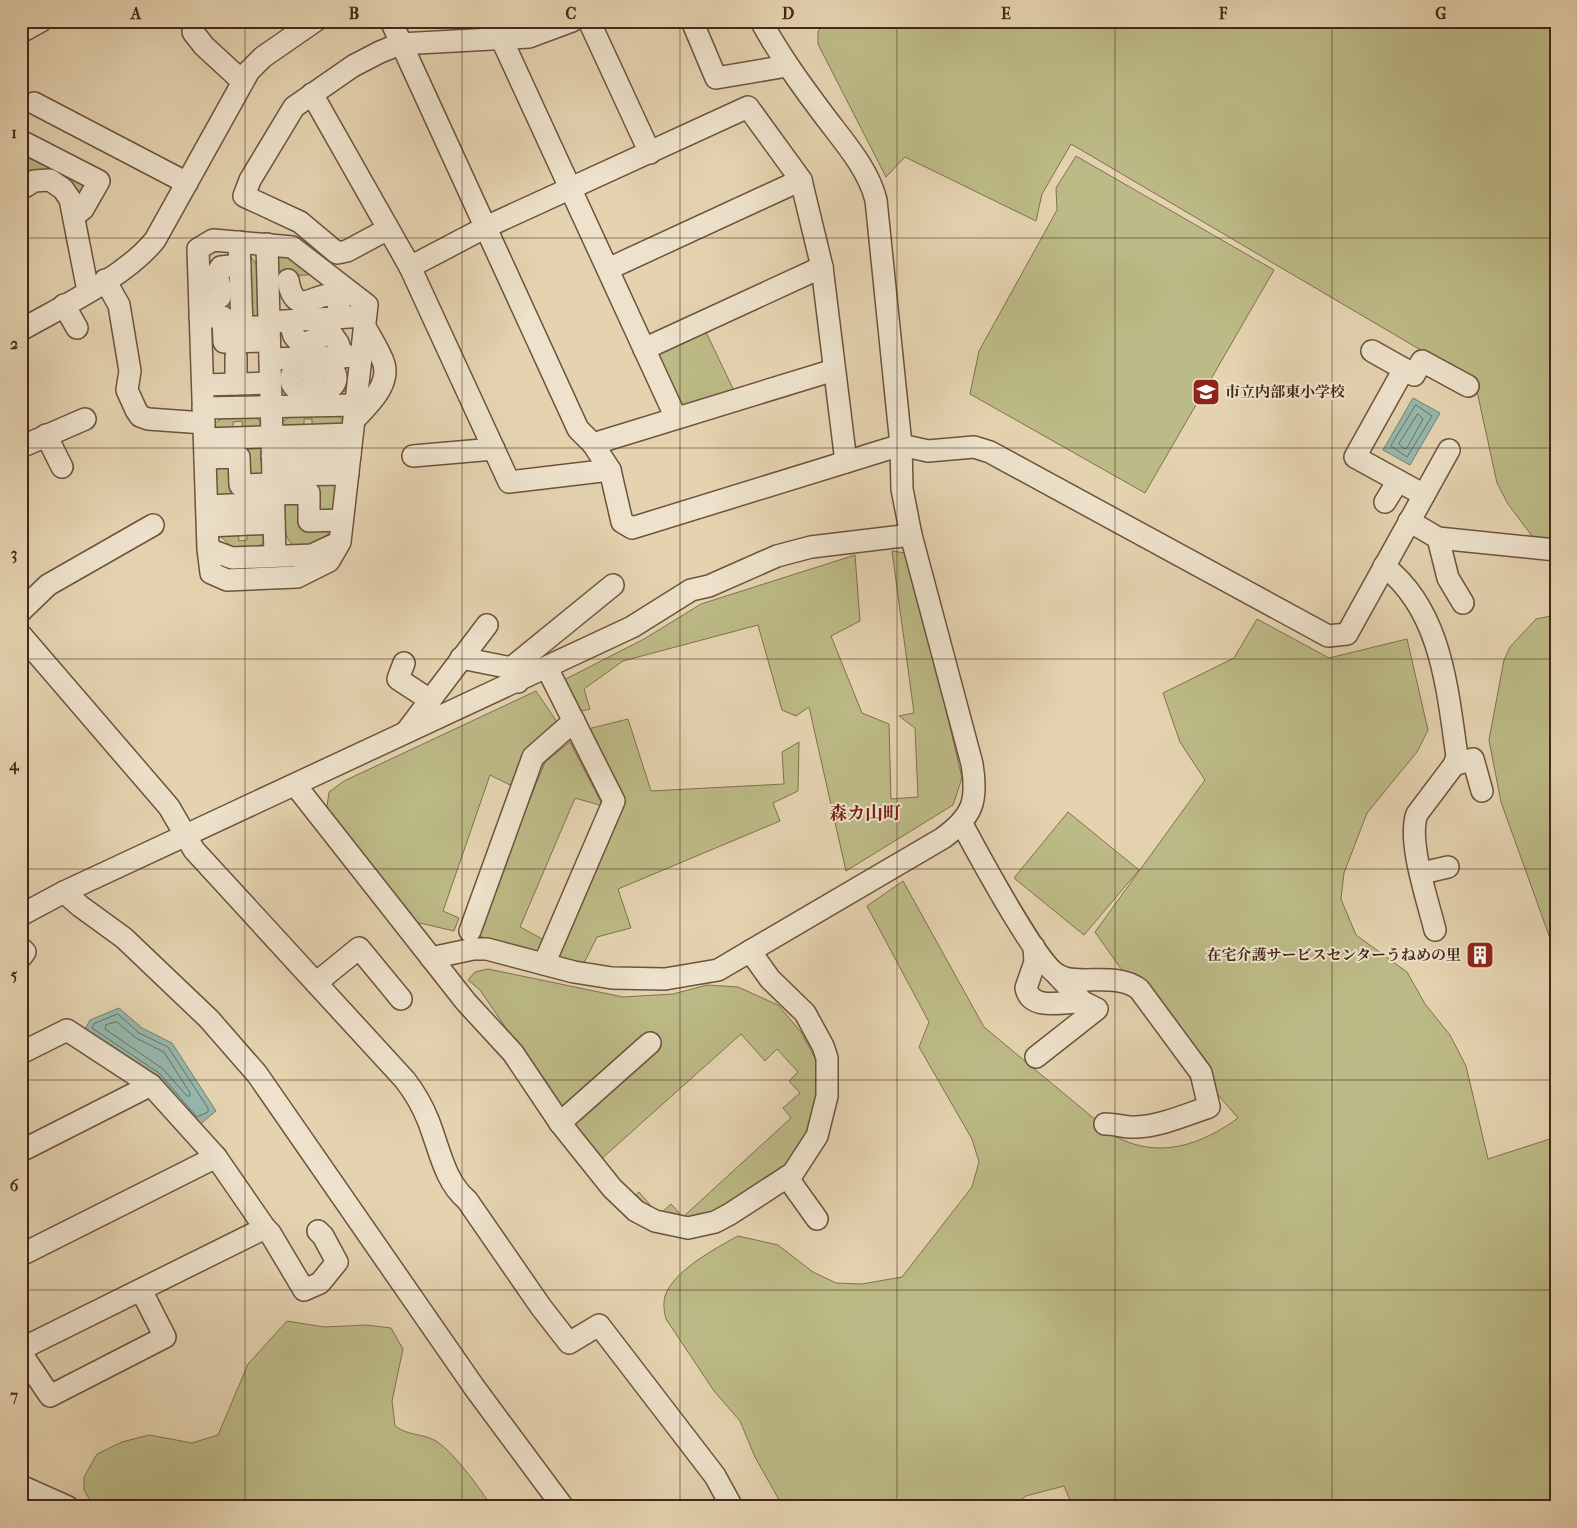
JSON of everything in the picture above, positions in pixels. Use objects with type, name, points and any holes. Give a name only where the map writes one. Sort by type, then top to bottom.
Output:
[{"type":"street","points":[[21,32],[41,21]]},
{"type":"street","points":[[21,330],[97,286],[145,253],[155,240],[242,81],[263,57],[315,21]]},
{"type":"street","points":[[391,21],[578,429],[594,444],[610,470],[622,522],[632,528],[901,445],[928,451],[974,447],[990,452],[1328,636],[1347,634],[1449,450]]},
{"type":"street","points":[[388,229],[347,252],[337,253],[300,222],[244,196],[250,180],[294,107],[353,66],[400,44],[502,40],[529,37],[572,21]]},
{"type":"street","points":[[589,21],[650,154]]},
{"type":"street","points":[[692,21],[716,78],[788,66]]},
{"type":"street","points":[[431,958],[473,949],[487,949],[574,972],[612,978],[665,978],[718,970],[943,838],[962,824],[972,806],[975,788],[972,764],[911,535],[902,489],[901,445],[876,200],[872,185],[854,155],[788,66],[762,21]]},
{"type":"street","points":[[193,32],[204,46],[242,81]]},
{"type":"street","points":[[502,40],[676,418]]},
{"type":"street","points":[[312,94],[410,267],[509,482],[610,470]]},
{"type":"street","points":[[34,103],[187,183]]},
{"type":"street","points":[[410,267],[486,227],[748,108],[801,180],[822,267],[846,462]]},
{"type":"street","points":[[21,146],[25,143],[99,181],[83,208],[74,216]]},
{"type":"street","points":[[21,189],[34,181],[50,180],[62,189],[70,199],[97,286],[119,305],[130,371],[126,390],[140,416],[204,432],[238,432],[273,482],[309,493],[309,521],[342,520]]},
{"type":"street","points":[[608,269],[801,180]]},
{"type":"street","points":[[203,385],[236,384],[294,336],[300,343],[305,343],[331,333],[338,343],[349,366],[354,420],[340,542],[329,561],[296,577],[227,580],[211,573],[208,549],[198,250],[213,240],[292,247],[367,305],[365,321],[349,366]]},
{"type":"street","points":[[239,242],[242,328],[274,351],[292,373],[302,367],[308,369],[313,378],[318,369],[323,367],[333,371],[349,366]]},
{"type":"street","points":[[267,244],[278,280],[271,406],[275,556]]},
{"type":"street","points":[[200,311],[220,297],[221,292],[217,273],[221,267],[240,265]]},
{"type":"street","points":[[644,349],[822,267]]},
{"type":"street","points":[[278,280],[331,277]]},
{"type":"street","points":[[278,280],[290,290],[294,299],[300,303],[310,302],[323,294],[331,295],[337,299],[341,318]]},
{"type":"street","points":[[64,305],[77,328]]},
{"type":"street","points":[[200,311],[223,317],[224,342],[349,366]]},
{"type":"street","points":[[202,356],[236,356],[274,351],[341,318],[365,321]]},
{"type":"street","points":[[207,516],[243,530],[308,429],[354,420],[376,397],[382,382],[384,365],[365,321]]},
{"type":"street","points":[[1372,351],[1414,375],[1422,361],[1468,386]]},
{"type":"street","points":[[236,356],[236,384]]},
{"type":"street","points":[[1404,369],[1355,457],[1424,495]]},
{"type":"street","points":[[594,444],[834,370]]},
{"type":"street","points":[[204,432],[271,406],[354,420]]},
{"type":"street","points":[[21,443],[23,446],[85,418]]},
{"type":"street","points":[[204,432],[239,457],[240,485],[273,482],[349,465]]},
{"type":"street","points":[[46,436],[62,467]]},
{"type":"street","points":[[413,456],[494,449]]},
{"type":"street","points":[[1385,502],[1398,481]]},
{"type":"street","points":[[207,516],[273,482]]},
{"type":"street","points":[[1409,521],[1438,538],[1556,550]]},
{"type":"street","points":[[21,611],[48,585],[153,525]]},
{"type":"street","points":[[461,658],[514,675],[547,668],[632,627],[691,590],[709,586],[777,556],[811,547],[911,535]]},
{"type":"street","points":[[1438,538],[1448,578],[1463,604]]},
{"type":"street","points":[[208,549],[232,558],[312,555],[340,542]]},
{"type":"street","points":[[1384,566],[1399,578],[1431,627],[1448,696],[1457,756],[1454,765],[1417,814],[1413,823],[1413,841],[1435,930]]},
{"type":"street","points":[[21,915],[64,892],[403,735],[514,675],[570,620],[614,585]]},
{"type":"street","points":[[570,620],[587,649]]},
{"type":"street","points":[[403,735],[487,624]]},
{"type":"street","points":[[21,635],[169,807],[194,850],[374,1044],[417,1097],[439,1153],[458,1191],[467,1200],[546,1314],[570,1343],[599,1325],[715,1476],[732,1507]]},
{"type":"street","points":[[404,664],[398,679],[430,700]]},
{"type":"street","points":[[544,964],[614,801],[547,668]]},
{"type":"street","points":[[470,931],[534,757],[574,720]]},
{"type":"street","points":[[1454,765],[1472,759],[1482,791]]},
{"type":"street","points":[[296,786],[466,1002],[514,1052],[560,1123],[627,1204],[645,1217],[666,1224],[688,1228],[716,1222],[794,1173],[807,1155],[823,1119],[827,1096],[827,1058],[823,1046],[805,1013],[770,979],[750,952]]},
{"type":"street","points":[[962,824],[1034,947],[1083,1002],[1097,1009],[1036,1057]]},
{"type":"street","points":[[1422,873],[1448,867]]},
{"type":"street","points":[[64,892],[124,938],[209,1019],[257,1074],[474,1386],[563,1507]]},
{"type":"street","points":[[1034,947],[1035,962],[1026,988],[1030,998],[1039,1003],[1083,1002]]},
{"type":"street","points":[[21,948],[24,952],[21,957]]},
{"type":"street","points":[[316,983],[359,948],[401,999]]},
{"type":"street","points":[[1058,976],[1133,984],[1139,989],[1201,1073],[1209,1107],[1152,1126],[1133,1128],[1119,1124],[1105,1124]]},
{"type":"street","points":[[21,1053],[68,1030],[151,1085],[216,1157],[264,1228],[270,1232],[304,1290],[320,1283],[337,1262],[323,1236],[318,1231]]},
{"type":"street","points":[[560,1123],[650,1044]]},
{"type":"street","points":[[21,1151],[151,1085]]},
{"type":"street","points":[[21,1255],[216,1157]]},
{"type":"street","points":[[788,1177],[817,1219]]},
{"type":"street","points":[[141,1290],[165,1338],[50,1396],[21,1351],[141,1290],[264,1228]]},
{"type":"street","points":[[21,1486],[68,1507]]},
{"type":"shaded area","points":[[828,21],[1556,21],[1556,553],[1532,536],[1508,504],[1497,483],[1475,382],[1071,144],[1042,194],[1036,221],[905,157],[886,177],[818,44],[818,31]]},
{"type":"shaded area","points":[[1076,156],[1274,270],[1145,493],[970,394],[979,351],[1057,210],[1056,188]]},
{"type":"shaded area","points":[[21,157],[42,158],[81,177],[85,186],[80,191],[74,193],[21,183]]},
{"type":"shaded area","points":[[249,254],[257,265],[259,323],[251,322]]},
{"type":"shaded area","points":[[283,254],[308,272],[308,275],[278,276],[274,260]]},
{"type":"shaded area","points":[[705,330],[735,393],[686,407],[676,402],[657,360],[660,350]]},
{"type":"shaded area","points":[[338,379],[348,379],[346,391],[337,394],[290,395],[284,390],[282,381],[289,381],[299,391],[314,387],[318,391],[325,391],[331,389]]},
{"type":"shaded area","points":[[294,413],[338,415],[344,422],[343,427],[312,431],[312,419],[304,419],[304,430],[285,433],[281,423]]},
{"type":"shaded area","points":[[252,415],[263,423],[263,429],[243,434],[242,421],[233,422],[233,435],[212,428],[225,417]]},
{"type":"shaded area","points":[[262,441],[264,480],[244,481],[215,443]]},
{"type":"shaded area","points":[[214,463],[235,463],[261,490],[218,500],[214,494]]},
{"type":"shaded area","points":[[337,478],[334,516],[314,517],[287,479]]},
{"type":"shaded area","points":[[285,497],[304,497],[331,529],[328,534],[315,543],[294,546],[285,530]]},
{"type":"shaded area","points":[[247,528],[266,528],[264,543],[256,547],[233,548],[217,533],[238,529],[239,541],[247,540]]},
{"type":"shaded area","points":[[892,551],[906,553],[922,607],[962,778],[953,805],[846,871],[809,707],[796,716],[782,710],[758,625],[623,661],[584,689],[590,709],[574,713],[560,682],[644,639],[701,604],[855,555],[860,621],[831,636],[862,713],[889,724],[891,799],[918,797],[915,728],[899,716],[914,713]]},
{"type":"shaded area","points":[[1556,615],[1556,955],[1501,802],[1489,740],[1504,660],[1510,647],[1536,619]]},
{"type":"shaded area","points":[[1257,619],[1329,658],[1407,639],[1428,730],[1417,752],[1367,813],[1344,873],[1341,899],[1356,935],[1407,972],[1425,1004],[1450,1035],[1466,1066],[1488,1159],[1556,1137],[1556,1507],[1073,1507],[1064,1486],[1026,1496],[1010,1507],[783,1507],[755,1457],[740,1421],[714,1391],[666,1319],[664,1302],[670,1287],[696,1261],[738,1236],[778,1245],[813,1272],[836,1283],[862,1284],[902,1277],[972,1187],[979,1162],[972,1139],[919,1047],[929,1022],[867,906],[903,881],[984,1027],[1115,1136],[1147,1147],[1179,1146],[1209,1136],[1238,1118],[1172,1041],[1095,932],[1205,780],[1180,742],[1163,693],[1234,658]]},
{"type":"shaded area","points":[[536,691],[559,725],[514,787],[490,775],[443,911],[459,918],[454,931],[411,921],[326,814],[329,792],[344,781]]},
{"type":"shaded area","points":[[628,719],[651,791],[784,784],[782,752],[799,742],[798,791],[773,803],[780,821],[618,889],[631,928],[597,937],[583,965],[553,959],[623,806],[584,730]]},
{"type":"shaded area","points":[[570,742],[603,806],[575,798],[520,927],[546,941],[540,953],[475,935],[545,762]]},
{"type":"shaded area","points":[[1068,812],[1139,870],[1084,935],[1014,878]]},
{"type":"shaded area","points":[[488,969],[623,997],[673,994],[707,985],[738,987],[778,1005],[801,1032],[816,1060],[816,1111],[806,1139],[794,1162],[781,1175],[717,1214],[681,1224],[663,1220],[638,1209],[631,1199],[639,1192],[659,1215],[671,1204],[683,1217],[791,1118],[783,1108],[800,1093],[789,1081],[798,1072],[777,1049],[765,1061],[741,1034],[599,1161],[571,1128],[659,1049],[646,1035],[562,1110],[480,990],[468,980],[475,972]]},
{"type":"shaded area","points":[[287,1321],[324,1327],[366,1325],[391,1328],[403,1349],[392,1401],[395,1426],[441,1444],[465,1470],[492,1507],[94,1507],[84,1490],[84,1477],[97,1454],[122,1442],[149,1435],[192,1443],[218,1435],[248,1364]]},
{"type":"water","points":[[1413,398],[1440,413],[1410,465],[1383,450]]},
{"type":"water","points":[[119,1008],[142,1028],[172,1043],[216,1111],[198,1126],[85,1029],[90,1020]]},
{"type":"place","name":"市立内部東小学校","points":[[1206,392]]},
{"type":"place","name":"在宅介護サービスセンターうねめの里","points":[[1480,955]]},
{"type":"district","name":"森カ山町","points":[[865,813]]}]
